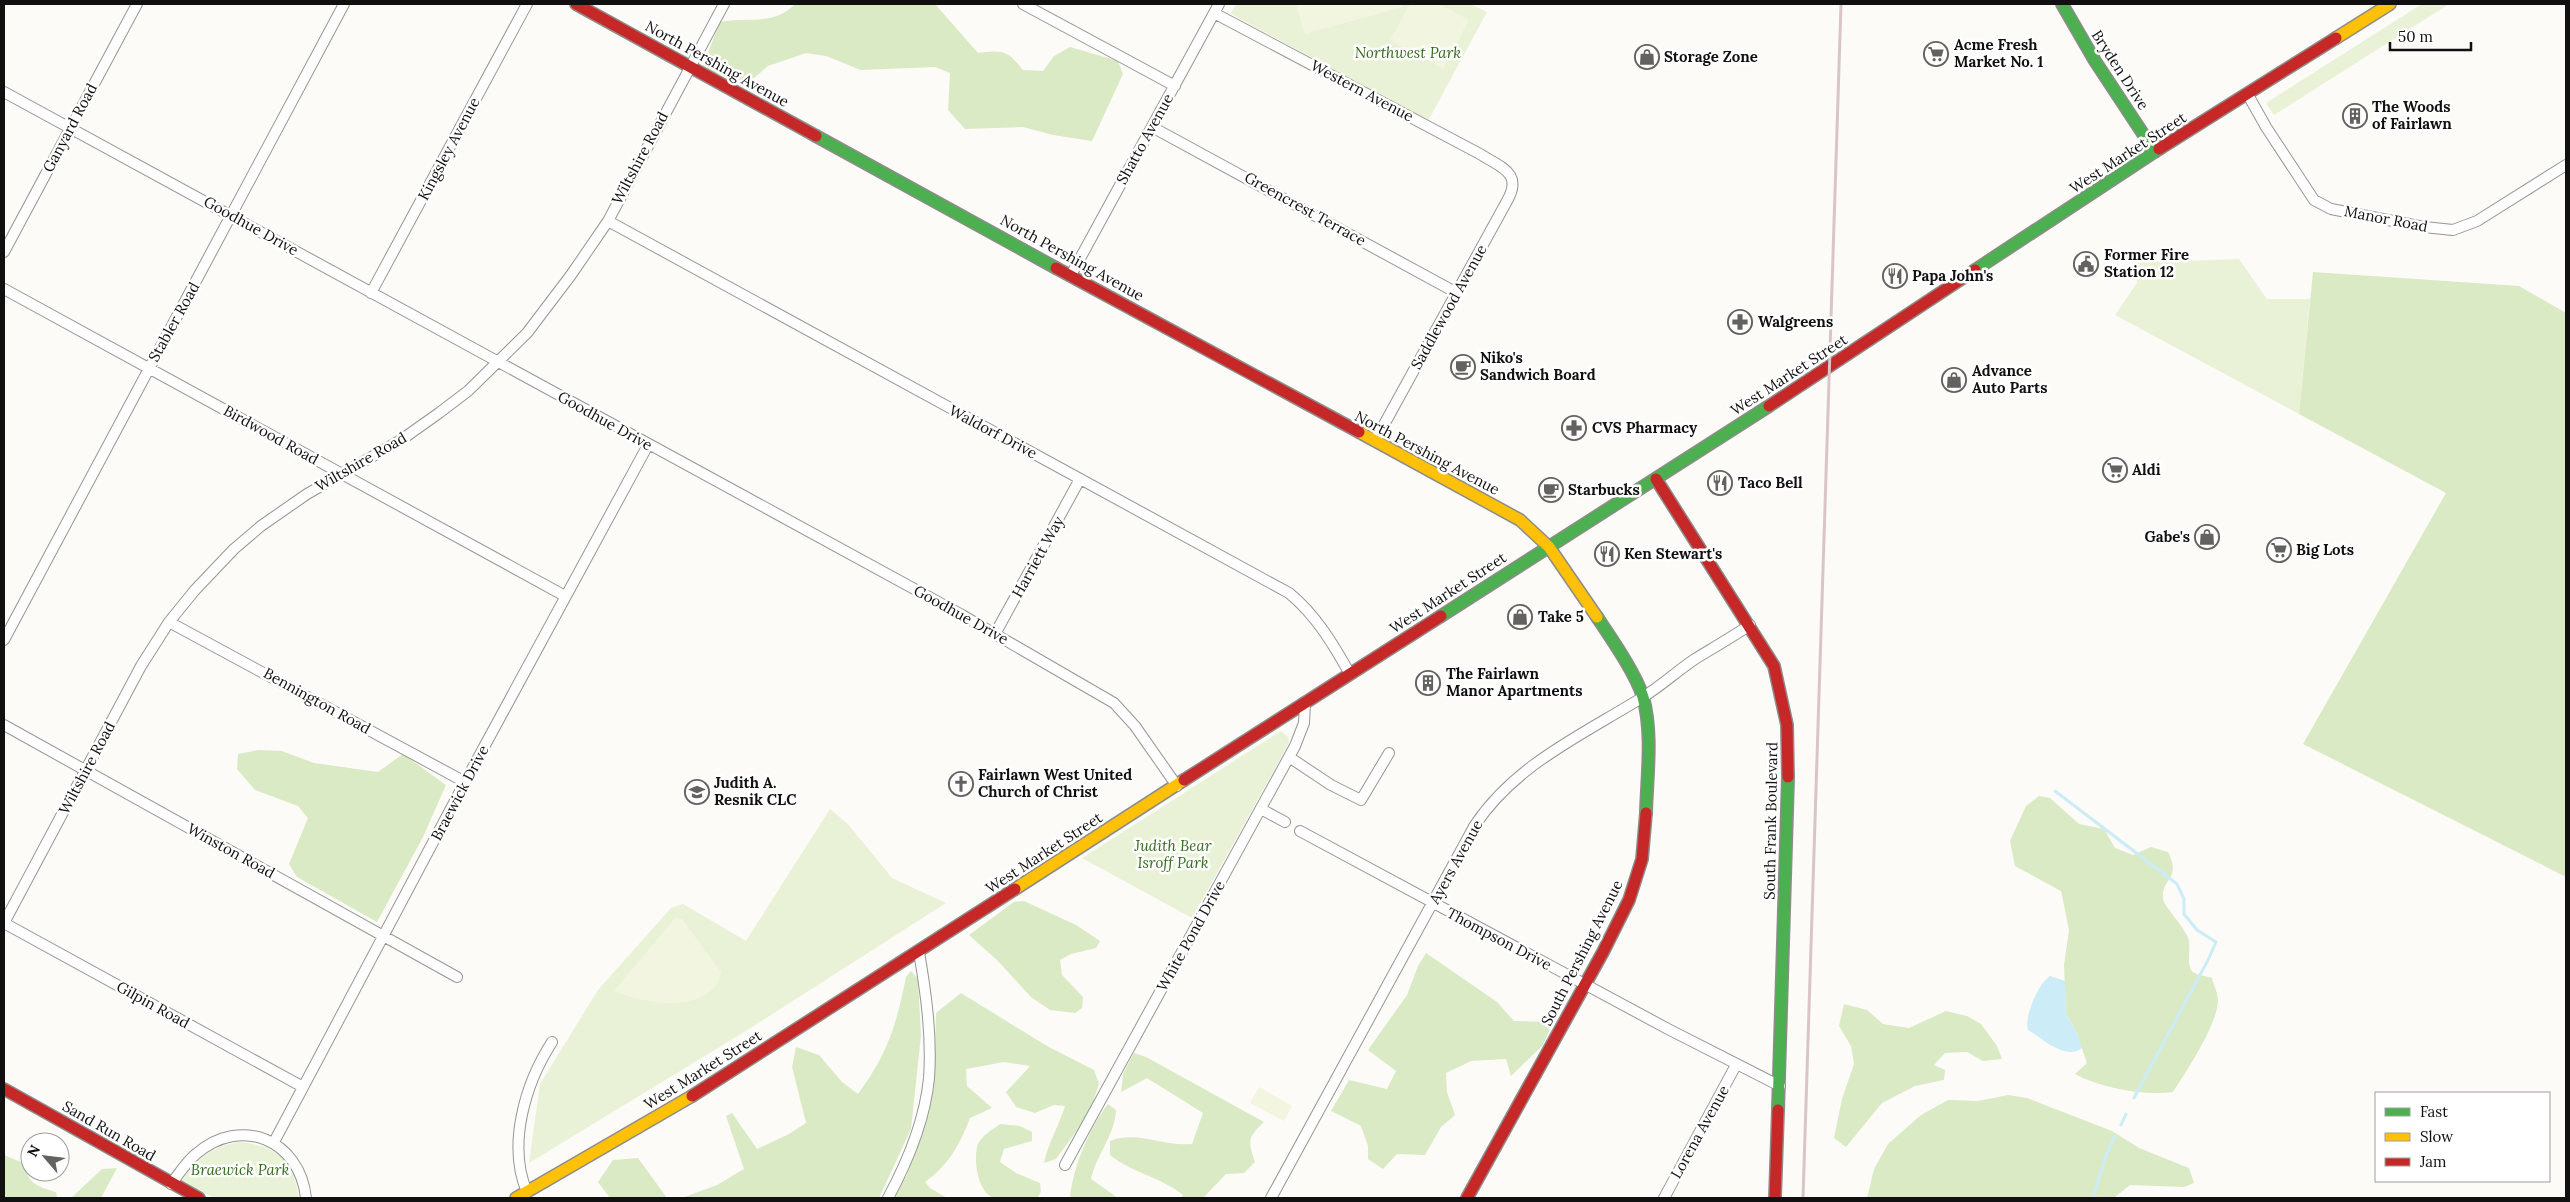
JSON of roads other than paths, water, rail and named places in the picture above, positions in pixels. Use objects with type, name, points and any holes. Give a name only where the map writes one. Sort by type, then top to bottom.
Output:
[{"type":"street","name":"Ganyard Road","points":[[4,252],[137,4]]},
{"type":"street","name":"Stabler Road","points":[[4,640],[344,4]]},
{"type":"street","name":"Kingsley Avenue","points":[[371,293],[527,4]]},
{"type":"street","name":"North Pershing Avenue","points":[[576,4],[808,133],[1520,520],[1549,547]]},
{"type":"street","name":"Wiltshire Road","points":[[4,923],[141,666],[169,622],[208,576],[261,526],[307,494],[401,440],[439,413],[498,363],[527,333],[551,303],[608,221],[724,4]]},
{"type":"street","points":[[1023,4],[1175,86]]},
{"type":"street","name":"Bryden Drive","points":[[2062,4],[2096,61],[2155,152]]},
{"type":"street","name":"West Market Street","points":[[516,1198],[697,1093],[920,952],[1656,479],[2155,152],[2390,4]]},
{"type":"street","name":"Shatto Avenue","points":[[1071,275],[1217,8]]},
{"type":"street","name":"Western Avenue","points":[[1217,8],[1509,172]]},
{"type":"street","name":"Goodhue Drive","points":[[4,92],[995,634],[1114,703],[1135,726],[1177,786]]},
{"type":"street","name":"Manor Road","points":[[2248,95],[2266,127],[2314,200],[2331,209],[2424,227],[2453,230],[2477,221],[2566,165]]},
{"type":"street","name":"Greencrest Terrace","points":[[1152,126],[1457,294]]},
{"type":"street","name":"Saddlewood Avenue","points":[[1375,441],[1510,195],[1514,181],[1509,172]]},
{"type":"street","name":"Waldorf Drive","points":[[608,221],[1289,593],[1302,604],[1321,627],[1350,674]]},
{"type":"street","name":"Birdwood Road","points":[[4,289],[565,596]]},
{"type":"street","name":"Braewick Drive","points":[[274,1142],[464,782],[648,445]]},
{"type":"street","name":"Harriett Way","points":[[995,634],[1080,479]]},
{"type":"street","name":"South Frank Boulevard","points":[[1656,479],[1750,625],[1774,666],[1787,725],[1788,781],[1780,1086],[1775,1198]]},
{"type":"street","name":"South Pershing Avenue","points":[[1467,1198],[1629,900],[1642,859],[1648,758],[1642,697],[1617,646],[1549,547]]},
{"type":"street","name":"Bennington Road","points":[[169,622],[464,782]]},
{"type":"street","name":"Ayers Avenue","points":[[1271,1198],[1475,825],[1495,798],[1528,768],[1608,716],[1642,697],[1696,659],[1750,625]]},
{"type":"street","name":"White Pond Drive","points":[[1065,1165],[1289,758],[1304,723],[1305,703]]},
{"type":"street","name":"Winston Road","points":[[4,725],[457,977]]},
{"type":"street","points":[[1289,758],[1331,785],[1361,800],[1389,753]]},
{"type":"street","points":[[1261,809],[1286,822]]},
{"type":"street","name":"Thompson Drive","points":[[1300,831],[1736,1065],[1780,1086]]},
{"type":"street","name":"Gilpin Road","points":[[4,923],[303,1087]]},
{"type":"street","points":[[888,1198],[916,1136],[929,1078],[928,1022],[920,952]]},
{"type":"street","points":[[526,1192],[518,1166],[520,1130],[530,1088],[552,1042]]},
{"type":"street","name":"Lorena Avenue","points":[[1664,1198],[1736,1065]]},
{"type":"street","name":"Sand Run Road","points":[[4,1089],[199,1198]]},
{"type":"street","points":[[171,1184],[196,1154],[221,1140],[242,1136],[274,1142],[295,1162],[304,1185],[306,1198]]},
{"type":"water","points":[[2050,976],[2065,981],[2066,1014],[2076,1031],[2082,1048],[2076,1051],[2069,1052],[2054,1047],[2028,1030],[2028,1017],[2033,1001],[2045,980]]},
{"type":"waterway","points":[[2055,791],[2177,884],[2184,899],[2184,914],[2197,930],[2216,942],[2134,1098]]},
{"type":"waterway","points":[[2121,1125],[2126,1114]]},
{"type":"waterway","points":[[2093,1198],[2106,1155],[2115,1136]]},
{"type":"railway","points":[[1803,1198],[1841,4]]},
{"type":"place","name":"Acme Fresh Market No. 1","points":[[1936,54]]},
{"type":"place","name":"Storage Zone","points":[[1647,57]]},
{"type":"place","name":"The Woods of Fairlawn","points":[[2355,116]]},
{"type":"place","name":"Former Fire Station 12","points":[[2086,264]]},
{"type":"place","name":"Papa John's","points":[[1895,276]]},
{"type":"place","name":"Walgreens","points":[[1740,322]]},
{"type":"place","name":"Niko's Sandwich Board","points":[[1463,367]]},
{"type":"place","name":"Advance Auto Parts","points":[[1954,380]]},
{"type":"place","name":"CVS Pharmacy","points":[[1574,428]]},
{"type":"place","name":"Aldi","points":[[2115,470]]},
{"type":"place","name":"Taco Bell","points":[[1720,483]]},
{"type":"place","name":"Starbucks","points":[[1551,490]]},
{"type":"place","name":"Gabe's","points":[[2207,537]]},
{"type":"place","name":"Big Lots","points":[[2279,550]]},
{"type":"place","name":"Ken Stewart's","points":[[1607,554]]},
{"type":"place","name":"Take 5","points":[[1520,617]]},
{"type":"place","name":"The Fairlawn Manor Apartments","points":[[1428,683]]},
{"type":"place","name":"Fairlawn West United Church of Christ","points":[[961,784]]},
{"type":"place","name":"Judith A. Resnik CLC","points":[[697,792]]},
{"type":"park label","name":"Northwest Park","points":[[1408,53]]},
{"type":"park label","name":"Judith Bear Isroff Park","points":[[1173,854]]},
{"type":"park label","name":"Braewick Park","points":[[240,1170]]}]
